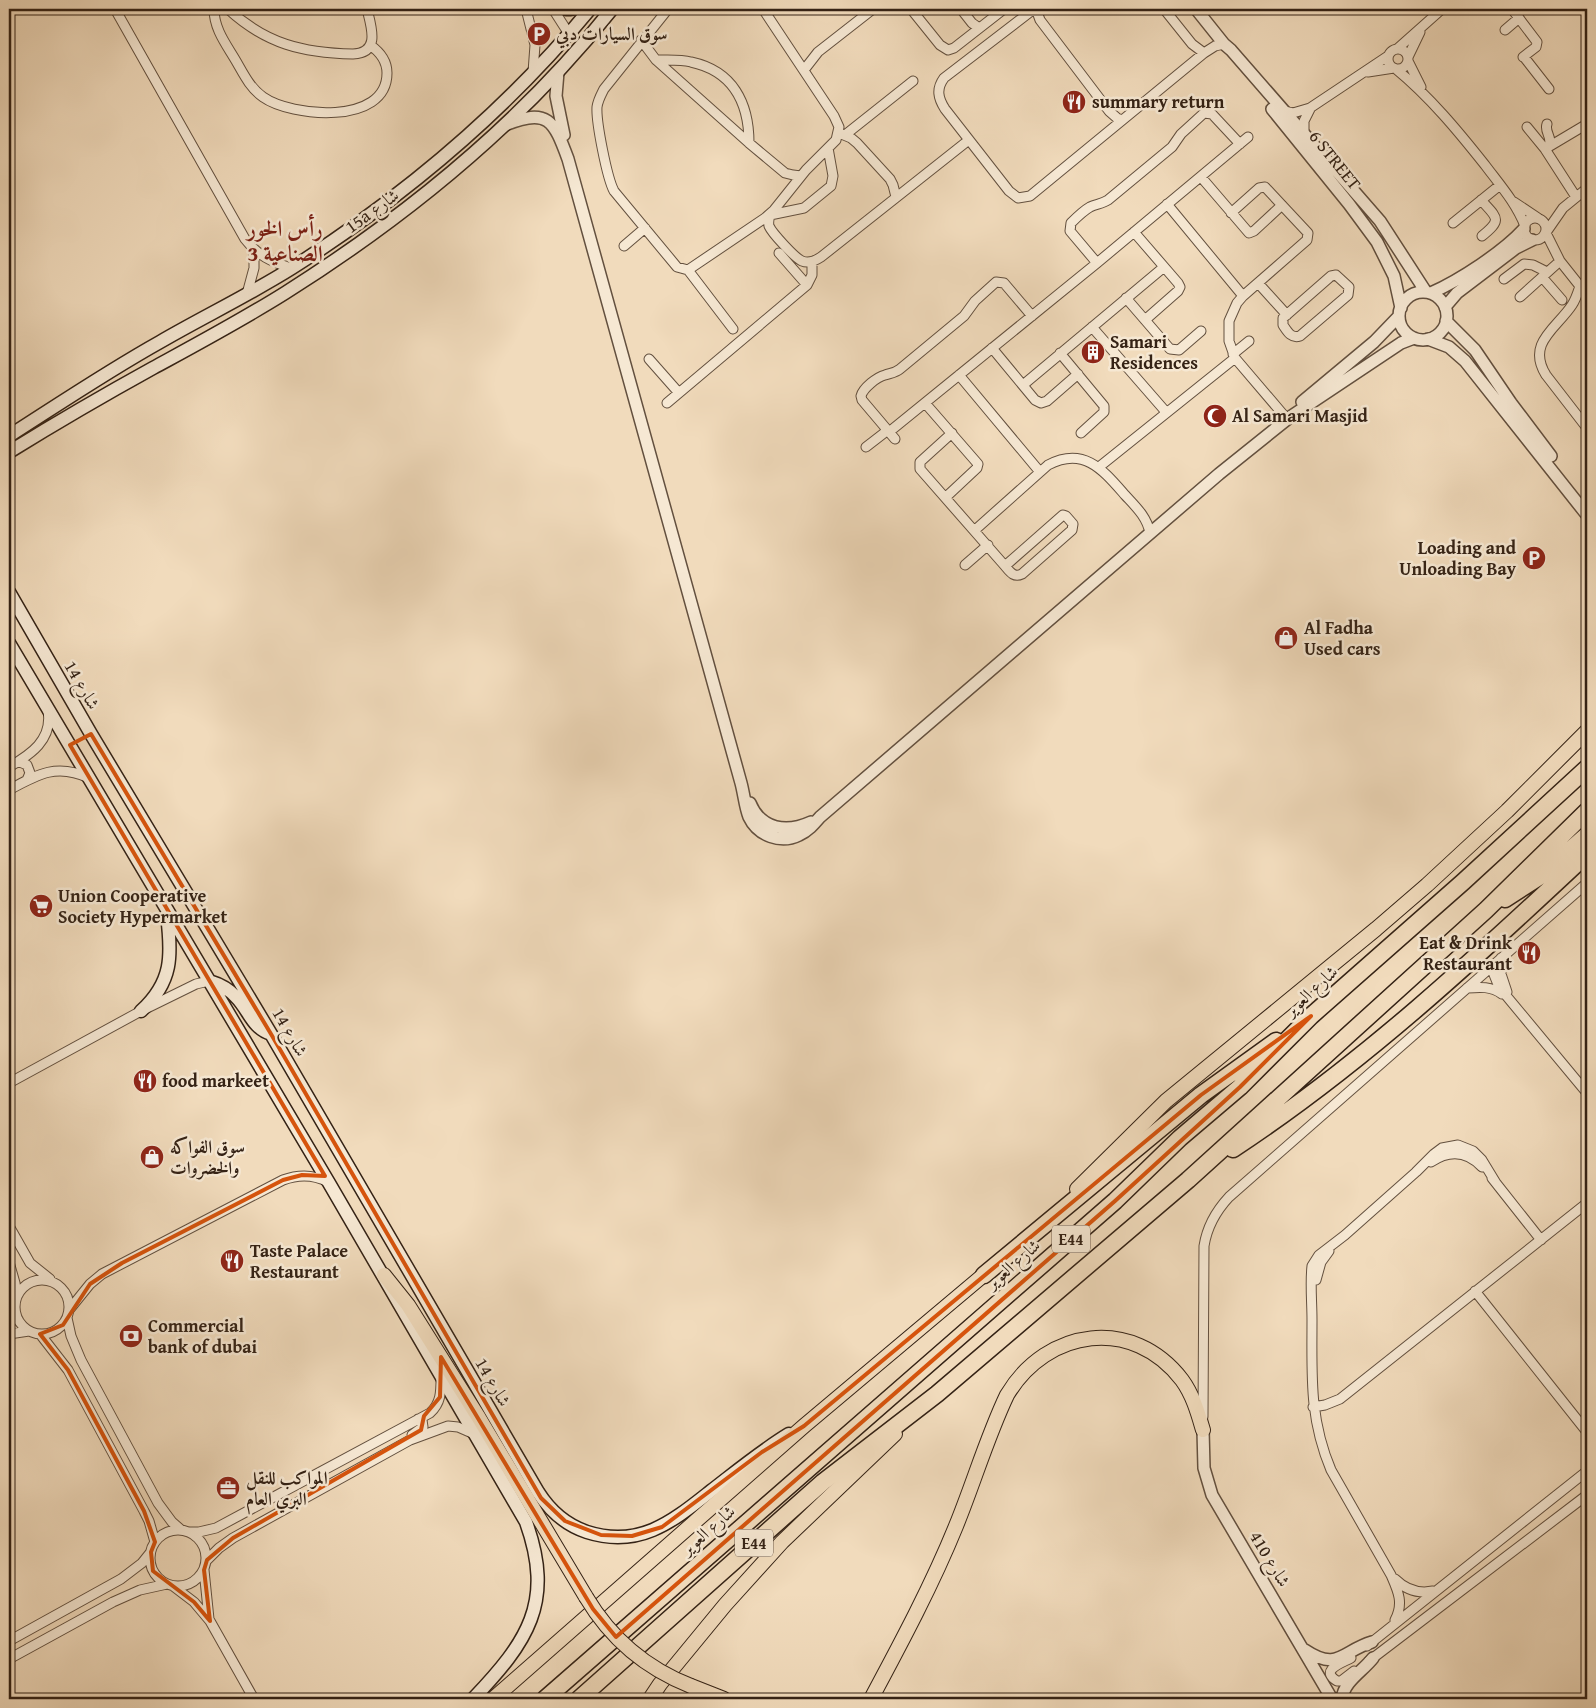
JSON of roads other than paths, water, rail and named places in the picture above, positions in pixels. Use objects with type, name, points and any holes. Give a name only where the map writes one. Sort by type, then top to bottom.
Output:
[{"type":"highway","name":"شارع العوير","points":[[545,1699],[1115,1201],[1180,1138],[1274,1055],[1311,1016],[1463,882],[1587,768]]},
{"type":"highway","name":"E44","points":[[578,1699],[823,1482],[937,1394],[1188,1180],[1486,910],[1587,811]]},
{"type":"highway","points":[[1486,910],[1523,889],[1587,835]]},
{"type":"highway","points":[[1188,1180],[1272,1124],[1373,1044],[1467,965],[1587,854]]},
{"type":"highway","points":[[984,1276],[1202,1095],[1311,1016]]},
{"type":"main road","points":[[566,9],[571,9]]},
{"type":"main road","name":"15a شارع","points":[[9,434],[125,362],[291,268],[363,220],[470,134],[532,74],[590,9]]},
{"type":"main road","name":"15a شارع","points":[[9,452],[285,293],[402,212],[504,126],[558,72],[612,9]]},
{"type":"main road","points":[[504,126],[514,109],[568,51],[570,44],[569,34]]},
{"type":"main road","points":[[285,293],[280,287],[282,282],[351,233],[363,220]]},
{"type":"main road","points":[[9,458],[31,439]]},
{"type":"main road","name":"شارع 14","points":[[9,592],[91,734],[271,1034],[538,1492],[557,1515],[582,1530],[611,1537],[642,1534],[671,1521],[762,1452],[804,1426]]},
{"type":"main road","points":[[9,643],[384,1275],[526,1522],[535,1552],[537,1582],[533,1612],[522,1640],[505,1664],[473,1699]]},
{"type":"main road","points":[[494,1699],[804,1426],[984,1276],[1166,1101],[1384,923],[1477,839],[1587,731]]},
{"type":"main road","points":[[70,745],[91,734]]},
{"type":"main road","points":[[141,1011],[162,986],[168,970],[171,952],[167,910]]},
{"type":"main road","points":[[209,981],[222,986],[232,993],[256,1026],[271,1034]]},
{"type":"main road","points":[[384,1275],[408,1305],[480,1418],[601,1621],[630,1651],[653,1668],[724,1699]]},
{"type":"main road","points":[[871,1699],[938,1567],[1007,1395],[1019,1377],[1034,1363],[1058,1346],[1080,1339],[1100,1337],[1132,1343],[1161,1358],[1183,1381],[1196,1406],[1203,1430]]},
{"type":"main road","points":[[652,1699],[660,1684],[725,1605],[782,1542],[937,1394]]},
{"type":"street","points":[[115,9],[243,236],[254,250],[271,261],[291,268]]},
{"type":"street","points":[[214,9],[215,21],[220,34],[250,84],[262,97],[286,108],[342,112],[360,109],[375,100],[384,87],[387,72],[384,59],[370,45]]},
{"type":"street","points":[[228,9],[263,35],[305,50],[358,54],[370,45],[372,34],[367,9]]},
{"type":"street","points":[[526,9],[536,45],[532,74]]},
{"type":"street","points":[[553,9],[569,34]]},
{"type":"street","points":[[668,9],[641,40],[600,95],[597,109],[611,186],[677,267],[688,270],[733,329]]},
{"type":"street","points":[[763,9],[838,121],[842,134],[857,143],[890,180],[896,197]]},
{"type":"street","points":[[804,70],[818,52],[873,9]]},
{"type":"street","points":[[911,9],[945,50],[951,49],[1001,10]]},
{"type":"street","points":[[961,9],[972,23],[979,28]]},
{"type":"street","points":[[1122,120],[1109,111],[1040,20],[1035,9],[944,78],[938,90],[945,109],[1009,191],[1018,198],[1030,196],[1204,53],[1215,46],[1224,44]]},
{"type":"street","points":[[1164,9],[1192,44],[1204,53]]},
{"type":"street","name":"6 STREET","points":[[1196,9],[1224,44],[1384,226],[1429,293]]},
{"type":"street","points":[[1284,111],[1302,112],[1310,108],[1388,56],[1392,50],[1397,48],[1442,9]]},
{"type":"street","points":[[1512,9],[1536,42],[1536,47],[1524,57],[1549,89]]},
{"type":"street","points":[[1505,30],[1519,18]]},
{"type":"street","points":[[1363,73],[1404,67],[1425,23]]},
{"type":"street","points":[[641,40],[656,60],[749,142],[785,172],[793,176],[800,176]]},
{"type":"street","name":"6 STREET","points":[[1224,44],[1230,57],[1377,242],[1394,276],[1400,312]]},
{"type":"street","points":[[1397,48],[1404,51],[1426,96]]},
{"type":"street","points":[[1388,56],[1389,64],[1426,96],[1471,147],[1512,200],[1526,236],[1534,240],[1560,261],[1587,295]]},
{"type":"street","points":[[656,60],[678,60],[699,64],[709,68],[726,80],[737,92],[744,106],[749,127],[749,142]]},
{"type":"street","points":[[558,72],[556,96],[568,159]]},
{"type":"street","points":[[688,270],[770,214],[800,176],[842,134],[913,81]]},
{"type":"street","points":[[1304,135],[1304,121],[1310,108]]},
{"type":"street","points":[[1098,263],[1070,231],[1071,223],[1074,220],[1089,208],[1100,205],[1108,200],[1172,147],[1181,134],[1204,113],[1212,114],[1240,144]]},
{"type":"street","points":[[504,126],[524,118],[538,117],[550,123],[559,134],[568,159],[750,818],[755,827],[772,837],[792,838],[812,827],[1037,629],[1219,474],[1289,418],[1401,343],[1414,338],[1428,339],[1442,343],[1460,356],[1587,514]]},
{"type":"street","points":[[1547,124],[1546,129],[1551,140],[1547,148]]},
{"type":"street","points":[[1547,148],[1587,124]]},
{"type":"street","points":[[1527,127],[1547,148],[1576,197]]},
{"type":"street","points":[[866,447],[891,434],[925,403],[1098,263],[1248,137]]},
{"type":"street","points":[[770,214],[769,223],[772,231],[798,258],[812,262],[821,257],[965,143]]},
{"type":"street","points":[[770,214],[804,208],[830,186],[833,176],[828,148]]},
{"type":"street","points":[[1201,177],[1247,232],[1251,233],[1282,205]]},
{"type":"street","points":[[1453,223],[1500,185]]},
{"type":"street","points":[[1231,213],[1263,186],[1269,189],[1306,231],[1308,238],[1243,296],[1237,303],[1229,321],[1228,341],[1234,356],[1289,418]]},
{"type":"street","points":[[1445,307],[1457,293],[1516,248],[1534,240],[1540,240],[1563,208],[1585,190]]},
{"type":"street","points":[[1481,200],[1494,216],[1496,222],[1482,236]]},
{"type":"street","points":[[1512,200],[1546,226],[1546,232],[1560,261]]},
{"type":"street","points":[[1168,204],[1243,296]]},
{"type":"street","points":[[1289,418],[1299,405],[1374,342],[1400,312],[1410,295],[1429,293],[1458,280],[1510,242],[1530,220],[1539,219],[1563,208]]},
{"type":"street","points":[[624,246],[645,228]]},
{"type":"street","points":[[1134,232],[1178,283],[1179,289],[1145,320]]},
{"type":"street","points":[[247,294],[252,277],[254,250]]},
{"type":"street","points":[[779,253],[807,285]]},
{"type":"street","points":[[1520,297],[1560,261]]},
{"type":"street","points":[[667,403],[807,285],[812,276],[812,262]]},
{"type":"street","points":[[1504,279],[1524,264],[1533,265],[1544,275],[1562,300]]},
{"type":"street","points":[[1023,384],[1164,267]]},
{"type":"street","points":[[1331,276],[1339,276],[1349,287],[1348,295],[1300,336],[1294,337],[1282,325],[1283,318],[1287,314],[1331,276]]},
{"type":"street","points":[[891,434],[862,400],[862,392],[881,377],[892,374],[900,369],[964,316],[974,301],[996,282],[1004,283],[1032,316]]},
{"type":"street","points":[[1258,283],[1287,314]]},
{"type":"street","points":[[1580,286],[1573,304],[1543,341],[1539,355],[1542,369],[1546,376],[1587,428]]},
{"type":"street","points":[[1428,339],[1438,335],[1446,322],[1445,307],[1441,300],[1429,293]]},
{"type":"street","points":[[1126,298],[1167,346],[1174,350],[1182,347],[1201,331]]},
{"type":"street","points":[[1400,312],[1403,329],[1414,338]]},
{"type":"street","points":[[1446,322],[1476,350],[1529,428],[1587,503]]},
{"type":"street","points":[[1092,327],[1166,412]]},
{"type":"street","points":[[1099,467],[1250,341]]},
{"type":"street","points":[[992,348],[1038,402],[1044,403],[1078,374]]},
{"type":"street","points":[[1060,353],[1105,408],[1104,412],[1081,433]]},
{"type":"street","points":[[649,359],[679,393]]},
{"type":"street","points":[[959,375],[1040,472]]},
{"type":"street","points":[[925,403],[976,460],[978,466],[946,497]]},
{"type":"street","points":[[952,433],[920,462],[919,467],[975,530],[988,545],[1005,566],[1012,574],[1020,575],[1072,530],[1073,524],[1066,516],[1062,516],[1005,566]]},
{"type":"street","points":[[975,530],[1040,472],[1056,461],[1065,458],[1083,460],[1099,467],[1144,516],[1161,525]]},
{"type":"street","points":[[1144,516],[1150,533]]},
{"type":"street","points":[[965,565],[988,545]]},
{"type":"street","points":[[12,765],[36,750],[42,742],[48,729],[46,704]]},
{"type":"street","points":[[12,765],[20,762],[27,765],[30,773],[27,780]]},
{"type":"street","points":[[9,790],[27,780],[55,771],[78,773],[89,778]]},
{"type":"street","points":[[1203,1430],[1204,1246],[1208,1229],[1219,1208],[1229,1197],[1587,883]]},
{"type":"street","points":[[1501,958],[1503,983],[1514,1003]]},
{"type":"street","points":[[1491,968],[1496,982],[1587,1093]]},
{"type":"street","points":[[9,1083],[141,1011],[196,984],[209,981]]},
{"type":"street","points":[[1467,988],[1492,988],[1514,1003]]},
{"type":"street","points":[[1392,1625],[1399,1613],[1399,1593],[1391,1575],[1331,1470],[1319,1439],[1313,1407],[1312,1271],[1314,1262],[1319,1254],[1345,1235],[1416,1172],[1441,1156],[1452,1153],[1475,1160],[1496,1183],[1541,1240]]},
{"type":"street","points":[[9,1334],[29,1331],[48,1334],[56,1330],[63,1325],[68,1314],[90,1284],[102,1274],[283,1180],[292,1176],[309,1175],[321,1178],[329,1183]]},
{"type":"street","points":[[1313,1407],[1325,1405],[1340,1398],[1587,1203]]},
{"type":"street","points":[[9,1226],[30,1263],[52,1281],[60,1285],[66,1292],[69,1301],[68,1314],[71,1336],[81,1360],[158,1503],[172,1522],[180,1529]]},
{"type":"street","points":[[9,1262],[17,1296]]},
{"type":"street","points":[[29,1331],[19,1322],[15,1314],[14,1304],[17,1296],[22,1287],[31,1281],[42,1279],[52,1281]]},
{"type":"street","points":[[1475,1291],[1586,1433]]},
{"type":"street","points":[[9,1323],[19,1322]]},
{"type":"street","points":[[40,1334],[68,1370],[144,1511],[149,1521],[154,1542]]},
{"type":"street","points":[[190,1532],[216,1528],[433,1410],[439,1401],[441,1377]]},
{"type":"street","points":[[382,1456],[390,1448],[421,1430],[424,1424],[418,1419]]},
{"type":"street","points":[[207,1560],[233,1538],[410,1440],[442,1427],[458,1427],[474,1434]]},
{"type":"street","name":"شارع 410","points":[[1203,1430],[1204,1468],[1212,1495],[1332,1699]]},
{"type":"street","points":[[1587,1470],[1433,1591],[1372,1642],[1351,1658],[1334,1667],[1331,1673],[1332,1677],[1337,1681],[1341,1681],[1587,1495]]},
{"type":"street","points":[[9,1641],[127,1576],[142,1563],[154,1542],[161,1535],[170,1530],[180,1529],[198,1537],[203,1544],[207,1560],[204,1570],[210,1621]]},
{"type":"street","points":[[150,1552],[150,1562],[153,1571],[159,1578],[194,1602],[210,1621],[254,1699]]},
{"type":"street","points":[[9,1659],[113,1602],[140,1590],[170,1584],[182,1586],[191,1583],[204,1570]]},
{"type":"street","points":[[1391,1575],[1410,1590],[1418,1592],[1433,1591]]},
{"type":"street","points":[[1303,1649],[1316,1657],[1332,1660],[1342,1658],[1361,1646],[1372,1642]]},
{"type":"street","points":[[1342,1699],[1346,1686],[1373,1658]]},
{"type":"place","name":"سوق السيارات دبي","points":[[539,34]]},
{"type":"place","name":"summary return","points":[[1074,102]]},
{"type":"place","name":"Samari Residences","points":[[1093,352]]},
{"type":"place","name":"Al Samari Masjid","points":[[1215,416]]},
{"type":"place","name":"Loading and Unloading Bay","points":[[1534,558]]},
{"type":"place","name":"Al Fadha Used cars","points":[[1286,638]]},
{"type":"place","name":"Union Cooperative Society Hypermarket","points":[[41,906]]},
{"type":"place","name":"Eat & Drink Restaurant","points":[[1529,953]]},
{"type":"place","name":"food markeet","points":[[145,1081]]},
{"type":"place","name":"سوق الفواكه والخضروات","points":[[152,1157]]},
{"type":"place","name":"Taste Palace Restaurant","points":[[232,1261]]},
{"type":"place","name":"Commercial bank of dubai","points":[[131,1336]]},
{"type":"place","name":"المواكب للنقل البري العام","points":[[228,1488]]},
{"type":"district","name":"رأس الخور الصناعية 3","points":[[285,240]]}]
